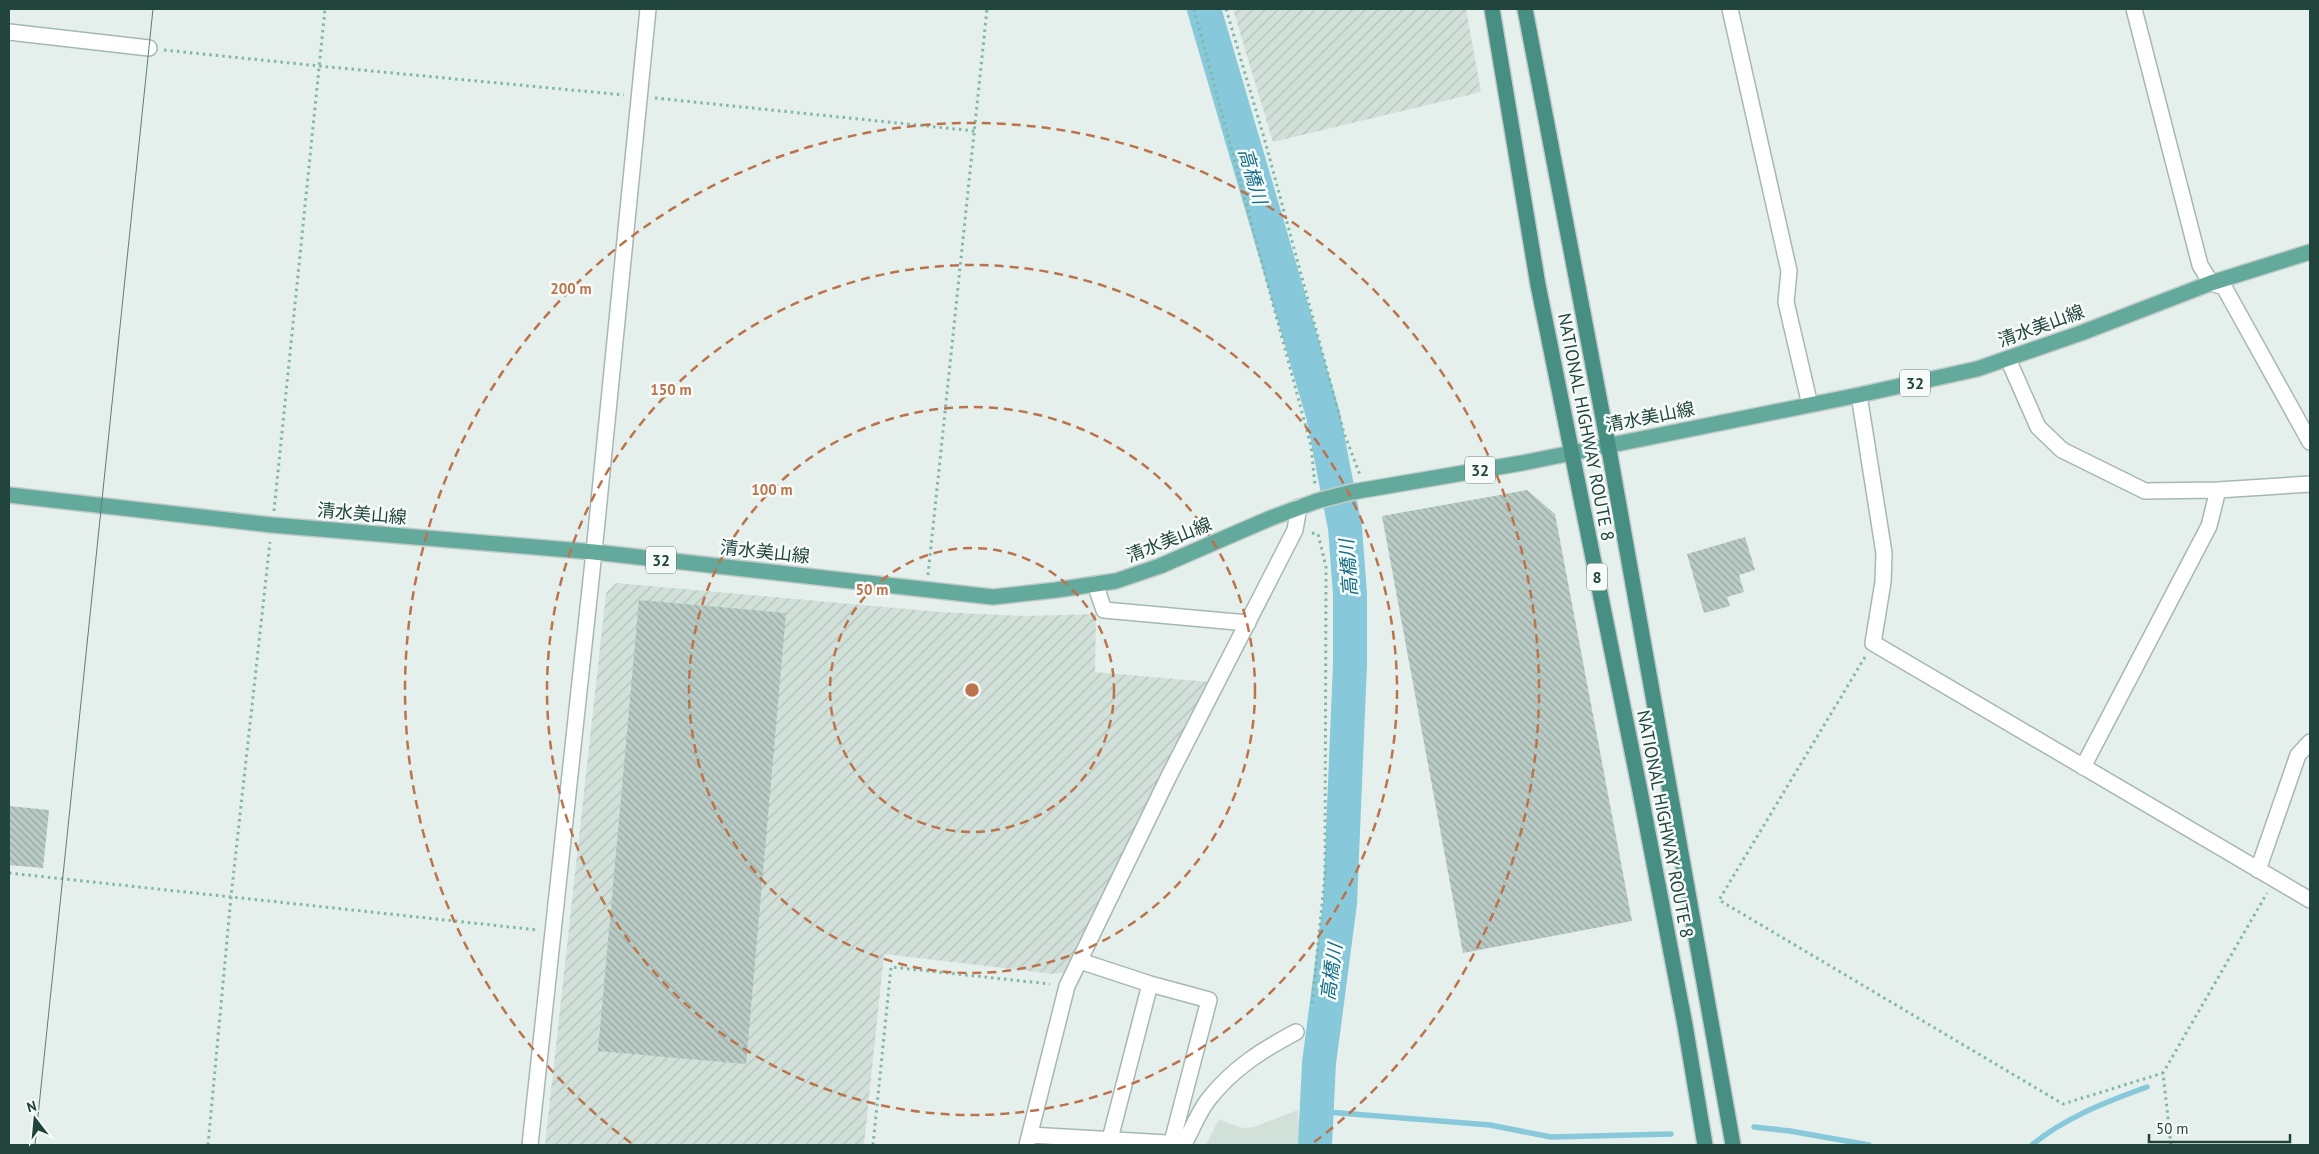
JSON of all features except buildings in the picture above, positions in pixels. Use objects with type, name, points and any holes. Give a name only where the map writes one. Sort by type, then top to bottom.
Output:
[{"type":"highway","name":"NATIONAL HIGHWAY ROUTE 8","points":[[1492,9],[1538,285],[1683,1015],[1705,1145]]},
{"type":"highway","name":"NATIONAL HIGHWAY ROUTE 8","points":[[1524,9],[1608,444],[1733,1145]]},
{"type":"main road","name":"清水美山線","points":[[9,495],[272,525],[594,552],[993,596],[1116,581],[1160,566],[1300,507],[1359,490],[1522,463],[1944,377],[2008,359],[2211,282],[2310,252]]},
{"type":"street","points":[[530,1145],[594,552],[648,9]]},
{"type":"street","points":[[1730,9],[1789,272],[1786,302],[1810,405]]},
{"type":"street","points":[[2134,9],[2200,265],[2211,282],[2224,287],[2310,442]]},
{"type":"street","points":[[9,32],[149,48]]},
{"type":"street","points":[[2008,359],[2038,427],[2062,450],[2145,492],[2218,490],[2310,484]]},
{"type":"street","points":[[1859,395],[1884,553],[1883,582],[1874,643],[2310,900]]},
{"type":"street","points":[[2083,767],[2209,526],[2218,490]]},
{"type":"street","points":[[1296,1032],[1258,1053],[1229,1076],[1207,1101],[1184,1144],[1110,1139],[1028,1140],[1067,986],[1169,776],[1295,530],[1300,507]]},
{"type":"street","points":[[1095,584],[1104,610],[1248,622]]},
{"type":"street","points":[[2258,870],[2298,755],[2310,742]]},
{"type":"street","points":[[1080,961],[1150,984],[1209,1000],[1172,1142]]},
{"type":"street","points":[[1110,1139],[1150,984]]},
{"type":"path","points":[[208,1145],[232,897],[325,9]]},
{"type":"path","points":[[926,589],[987,9]]},
{"type":"path","points":[[1194,9],[1311,446],[1317,501]]},
{"type":"path","points":[[1226,9],[1267,150],[1359,490]]},
{"type":"path","points":[[149,48],[975,131]]},
{"type":"path","points":[[1295,530],[1318,534],[1326,567],[1325,874],[1312,1005]]},
{"type":"path","points":[[1874,643],[1719,900],[2063,1104],[2163,1074]]},
{"type":"path","points":[[9,873],[553,931]]},
{"type":"path","points":[[2171,1145],[2163,1074],[2275,879]]},
{"type":"path","points":[[873,1145],[891,967],[1067,986]]},
{"type":"shaded area","points":[[1233,9],[1466,9],[1481,92],[1273,142]]},
{"type":"shaded area","points":[[616,583],[940,612],[1024,616],[1096,614],[1095,672],[1209,682],[1065,972],[1054,974],[884,954],[864,1145],[545,1145],[606,593]]},
{"type":"shaded area","points":[[1298,1110],[1300,1145],[1206,1145],[1219,1119],[1241,1128],[1254,1127]]},
{"type":"waterway","name":"高橋川","points":[[1204,9],[1323,415],[1345,528],[1350,594],[1350,664],[1340,903],[1319,1063],[1315,1145]]},
{"type":"waterway","points":[[2032,1145],[2072,1118],[2147,1087]]},
{"type":"waterway","points":[[1315,1111],[1490,1125],[1551,1137],[1671,1134]]},
{"type":"waterway","points":[[1754,1127],[1790,1131],[1869,1145]]},
{"type":"tram line","points":[[35,1145],[153,9]]}]
